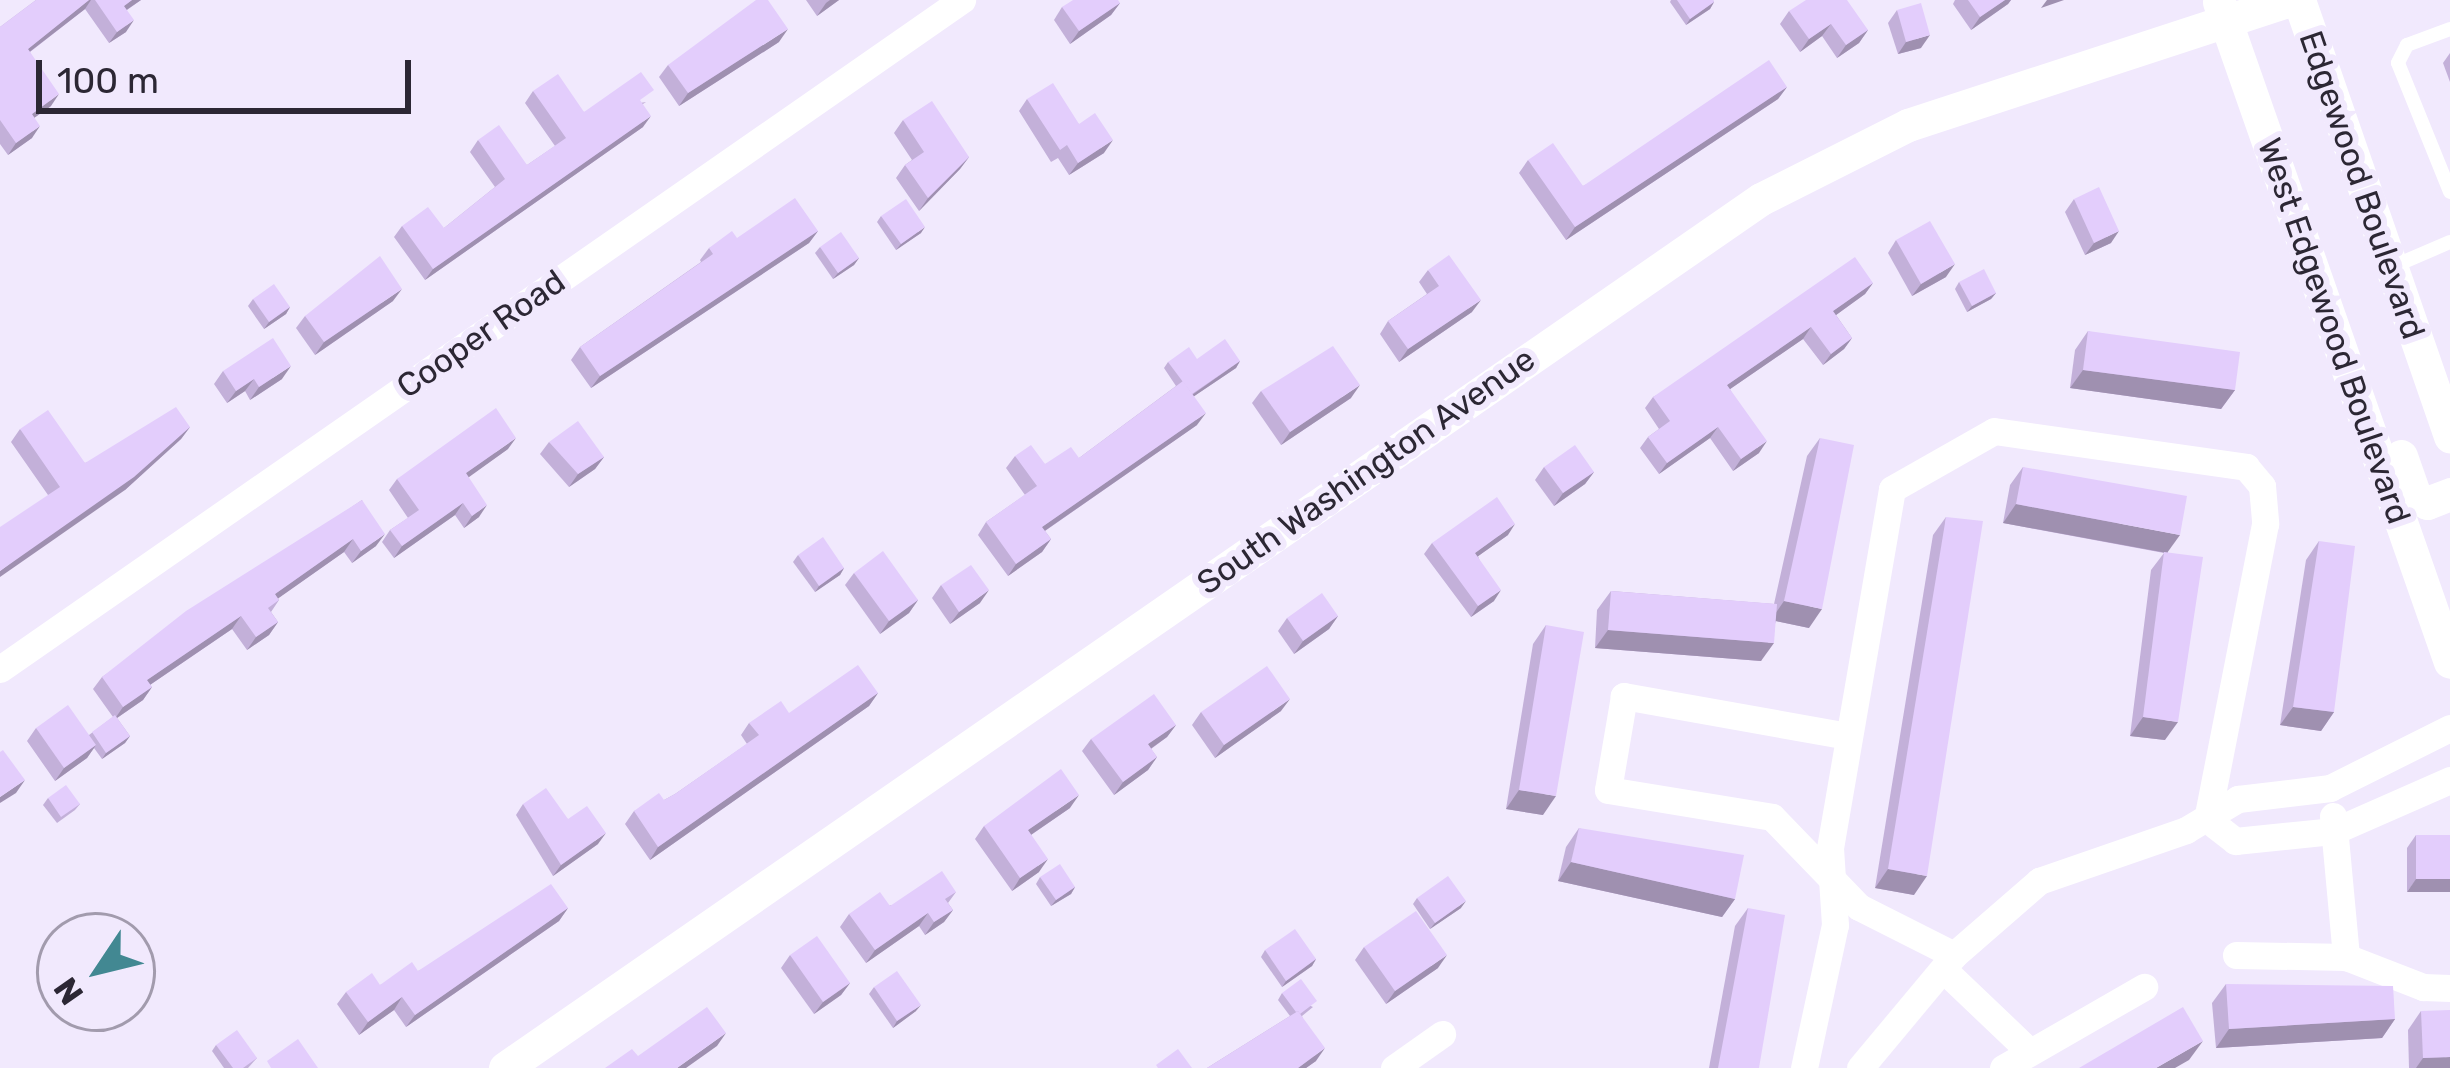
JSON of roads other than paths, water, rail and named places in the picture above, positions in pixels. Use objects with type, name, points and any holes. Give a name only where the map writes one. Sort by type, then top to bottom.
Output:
[{"type":"street","name":"Cooper Road","points":[[0,669],[962,0]]},
{"type":"street","name":"South Washington Avenue","points":[[506,1068],[1761,199],[1908,125],[2222,10],[2294,0]]},
{"type":"street","name":"Edgewood Boulevard","points":[[2294,0],[2450,437]]},
{"type":"street","name":"West Edgewood Boulevard","points":[[2222,10],[2450,662]]},
{"type":"street","points":[[2331,317],[2364,356],[2415,496],[2427,503],[2450,494]]},
{"type":"street","points":[[1804,1068],[1835,925],[1832,883],[1848,736],[1892,489],[1994,431],[2246,467],[2262,486],[2266,524],[2207,818]]},
{"type":"street","points":[[1848,736],[1624,696],[1608,790],[1772,817],[1859,907],[1949,963],[2029,1051]]},
{"type":"street","points":[[1860,1068],[1949,963],[2039,881],[2207,818],[2238,800],[2330,788],[2450,728]]},
{"type":"street","points":[[2207,818],[2235,841],[2335,831],[2450,780]]},
{"type":"street","points":[[2330,788],[2346,957]]},
{"type":"street","points":[[2236,955],[2346,957],[2422,987],[2450,988]]},
{"type":"street","points":[[2003,1068],[2144,987]]},
{"type":"street","points":[[1394,1068],[1442,1034]]},
{"type":"lane","points":[[2450,28],[2408,45],[2398,63],[2450,192]]},
{"type":"lane","points":[[2390,267],[2450,242]]}]
